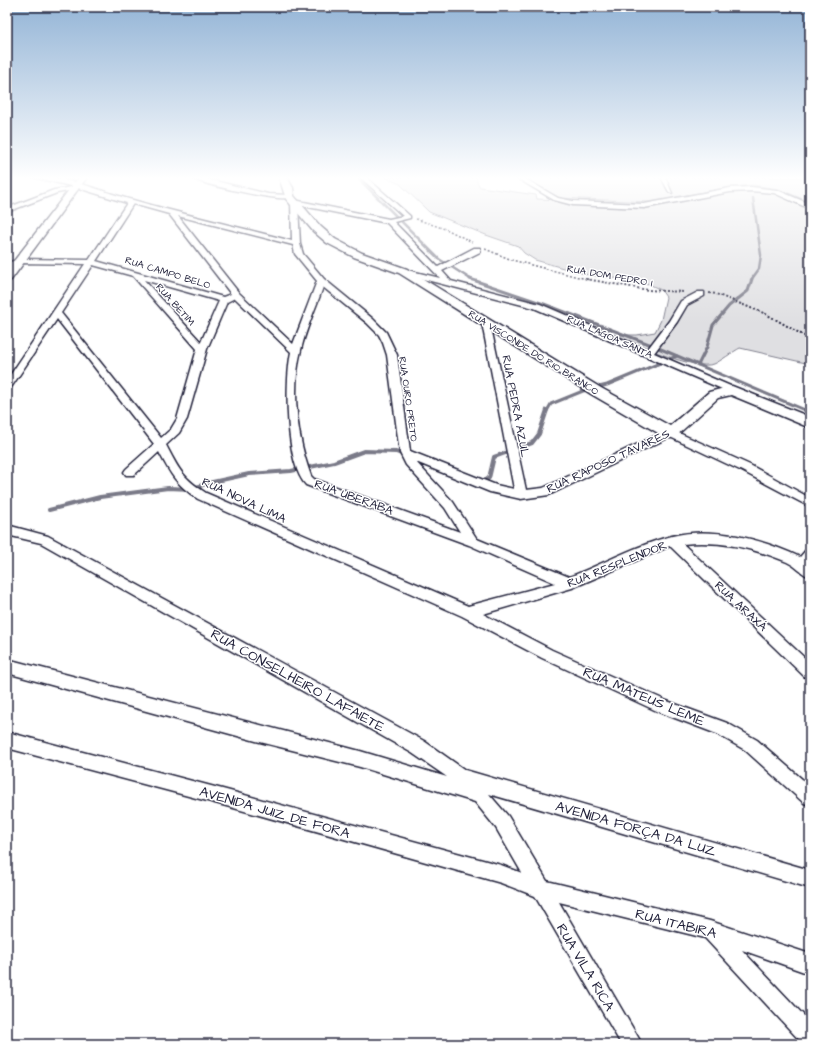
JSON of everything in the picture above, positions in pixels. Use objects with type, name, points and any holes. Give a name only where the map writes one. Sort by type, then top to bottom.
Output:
[{"type":"street","points":[[7,278],[46,226]]},
{"type":"street","points":[[7,388],[115,226]]},
{"type":"street","points":[[182,226],[236,295],[295,351]]},
{"type":"street","points":[[226,226],[296,244]]},
{"type":"street","name":"RUA OURO PRETO","points":[[294,226],[299,254],[305,262],[321,281],[370,321],[383,334],[392,355],[405,453],[410,462],[449,505],[473,542]]},
{"type":"street","name":"RUA VISCONDE DO RIO BRANCO","points":[[314,226],[331,240],[358,255],[403,271],[596,391],[670,433],[746,468],[810,503]]},
{"type":"street","points":[[394,226],[447,281]]},
{"type":"street","points":[[437,270],[477,247]]},
{"type":"street","name":"RUA CAMPO BELO","points":[[7,265],[20,261],[92,262],[224,300],[236,295]]},
{"type":"street","name":"RUA LAGOA SANTA","points":[[403,271],[447,281],[537,306],[810,423]]},
{"type":"street","name":"RUA BETIM","points":[[134,273],[202,349]]},
{"type":"street","name":"RUA UBERABA","points":[[321,281],[295,351],[293,379],[295,437],[306,478],[310,482],[473,542],[569,583]]},
{"type":"street","points":[[649,354],[673,322],[684,303],[702,293]]},
{"type":"street","points":[[130,472],[175,431],[182,419],[202,349],[224,300]]},
{"type":"street","name":"RUA NOVA LIMA","points":[[57,314],[160,444],[173,469],[184,484],[202,496],[467,612]]},
{"type":"street","name":"RUA PEDRA AZUL","points":[[486,323],[521,495]]},
{"type":"street","name":"RUA RAPOSO TAVARES","points":[[405,453],[494,489],[521,495],[545,492],[670,433],[684,424],[711,397],[719,392],[732,390]]},
{"type":"street","name":"RUA CONSELHEIRO LAFAIETE","points":[[7,530],[44,539],[418,747],[462,778],[480,795],[502,822],[529,865],[541,889]]},
{"type":"street","name":"RUA RESPLENDOR","points":[[467,612],[526,598],[569,583],[619,561],[672,541],[693,538],[722,539],[762,548],[806,567]]},
{"type":"street","name":"RUA ARAXÁ","points":[[672,541],[810,672]]},
{"type":"street","points":[[806,567],[810,552]]},
{"type":"street","name":"RUA MATEUS LEME","points":[[467,612],[547,654],[664,707],[722,728],[751,745],[810,797]]},
{"type":"street","points":[[7,666],[256,733],[360,759],[480,795]]},
{"type":"street","name":"AVENIDA JUIZ DE FORA","points":[[7,740],[230,799],[501,874],[541,889]]},
{"type":"street","name":"AVENIDA FORÇA DA LUZ","points":[[462,778],[810,879]]},
{"type":"street","name":"RUA ITABIRA","points":[[541,889],[710,930],[810,964]]},
{"type":"street","name":"RUA VILA RICA","points":[[541,889],[632,1044]]},
{"type":"street","points":[[710,930],[810,1037]]},
{"type":"path","name":"RUA DOM PEDRO I","points":[[436,226],[448,230],[477,247],[504,258],[570,275],[670,292],[691,292]]},
{"type":"path","points":[[702,293],[716,294],[766,314],[810,339]]},
{"type":"shaded area","points":[[464,226],[810,226],[810,364],[740,348],[714,364],[705,365],[693,364],[665,356],[617,335],[637,335],[655,332],[661,320],[666,297],[661,290],[649,284],[588,275],[535,260],[524,253],[518,246]]},
{"type":"waterway","points":[[406,226],[439,259],[471,279]]},
{"type":"waterway","points":[[751,280],[759,269],[761,255],[757,226]]},
{"type":"waterway","points":[[471,279],[544,304],[649,344],[698,365]]},
{"type":"waterway","points":[[698,365],[707,347],[713,325],[729,306],[748,291],[752,279]]},
{"type":"waterway","points":[[547,411],[551,404],[583,391],[607,385],[677,356]]},
{"type":"waterway","points":[[698,365],[807,411]]},
{"type":"waterway","points":[[480,484],[489,478],[494,457],[532,443],[539,434],[547,410]]},
{"type":"waterway","points":[[805,410],[810,412]]},
{"type":"waterway","points":[[49,510],[100,497],[168,488],[191,489],[208,483],[249,474],[291,471],[334,462],[364,451],[396,452],[406,456]]}]
